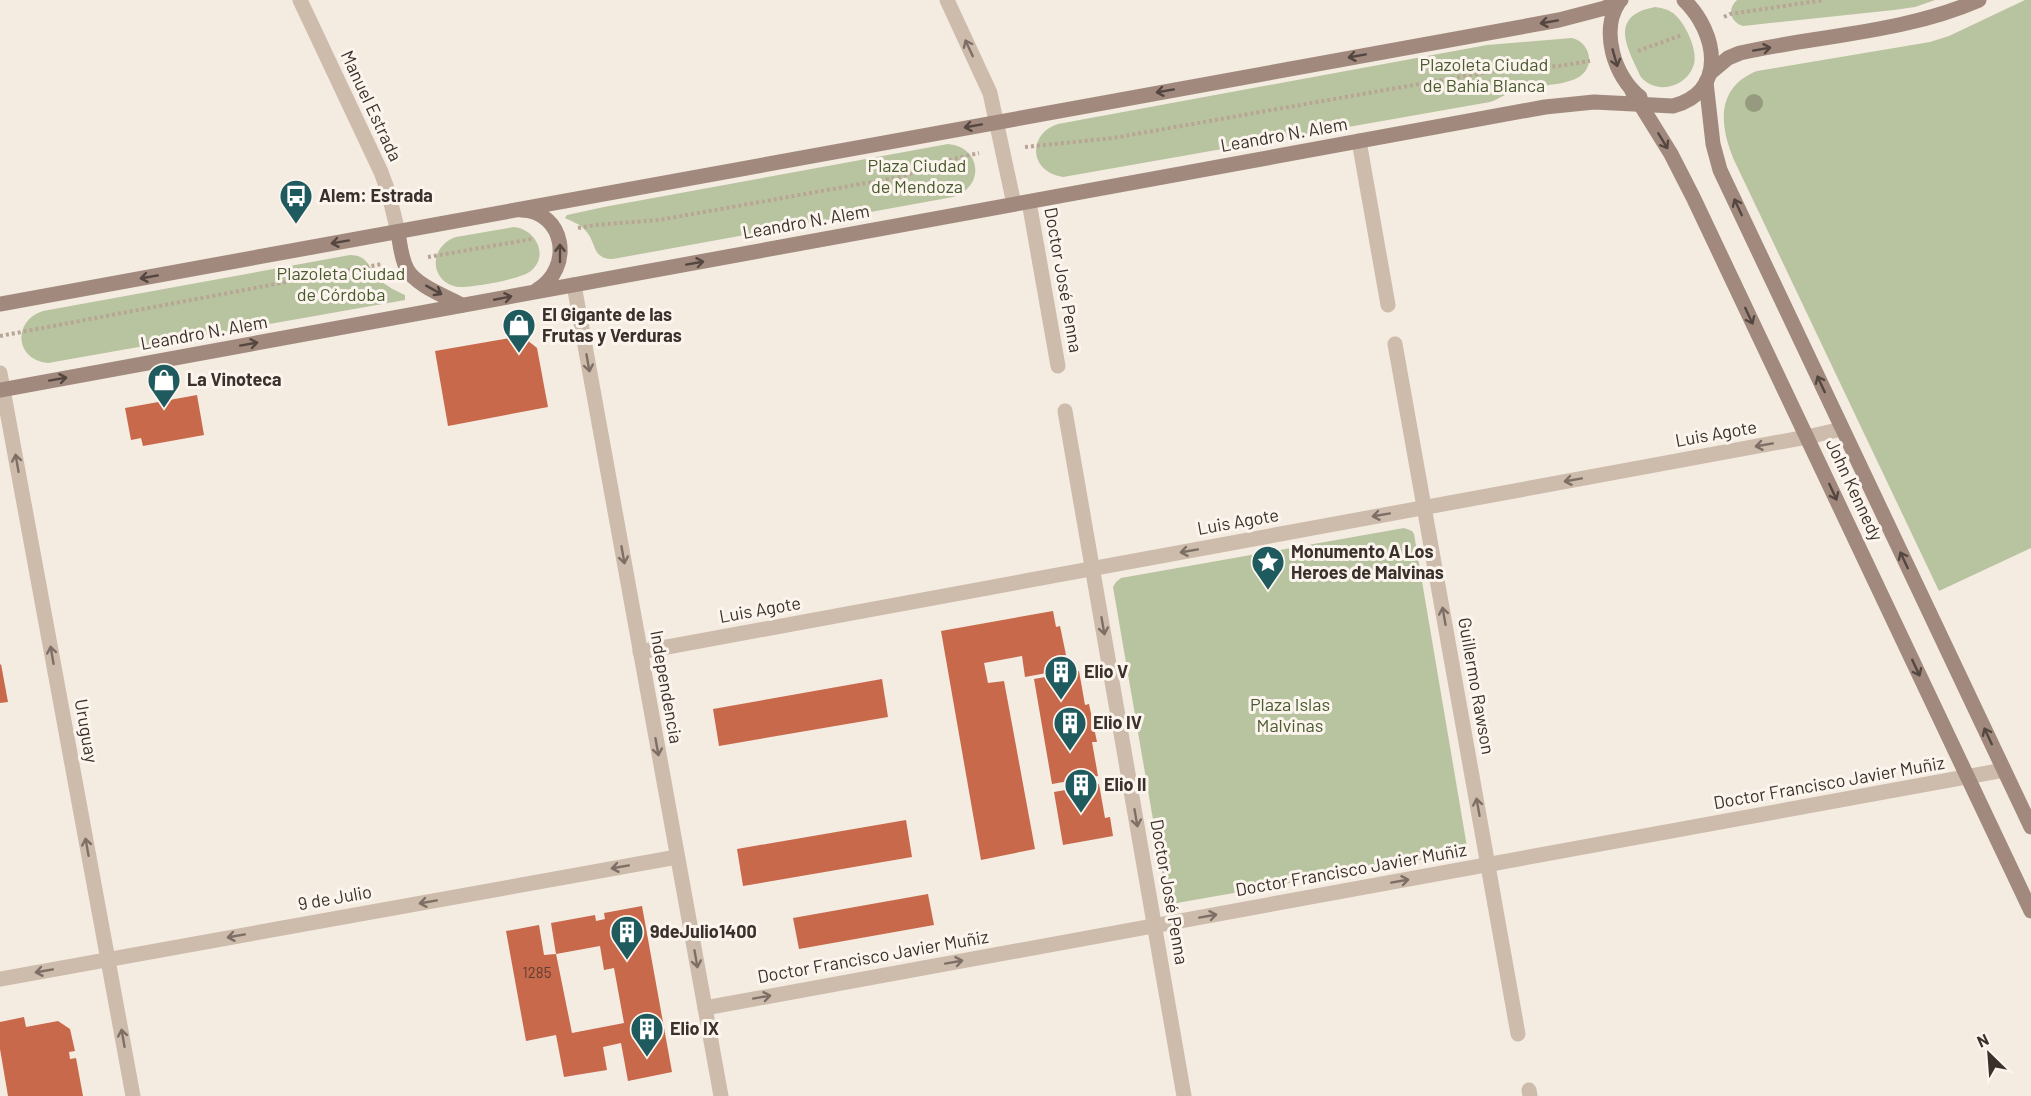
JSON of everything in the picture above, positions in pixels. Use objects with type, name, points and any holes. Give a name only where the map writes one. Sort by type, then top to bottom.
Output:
[{"type":"main road","points":[[1684,0],[1699,18],[1707,34],[1712,55],[1708,78]]},
{"type":"main road","name":"Leandro N. Alem","points":[[1,389],[1577,103],[1643,101],[1673,106],[1683,104],[1692,98],[1728,58],[1740,53],[1910,24],[1958,10],[1979,0]]},
{"type":"main road","points":[[0,304],[1548,22],[1612,3],[1609,27],[1618,68],[1643,101]]},
{"type":"main road","name":"John Kennedy","points":[[1708,78],[1713,144],[1720,170],[2031,827]]},
{"type":"main road","name":"John Kennedy","points":[[1643,101],[1685,181],[2031,911]]},
{"type":"main road","points":[[512,211],[525,210],[543,218],[556,233],[560,245],[559,265],[553,277],[538,290],[526,294]]},
{"type":"main road","points":[[398,232],[408,272],[428,287],[462,305]]},
{"type":"street","name":"Manuel Estrada","points":[[300,0],[381,172],[398,232]]},
{"type":"street","name":"Doctor José Penna","points":[[947,0],[990,93],[1022,203],[1058,366]]},
{"type":"street","points":[[1359,141],[1388,305]]},
{"type":"street","name":"Independencia","points":[[574,285],[721,1096]]},
{"type":"street","name":"Guillermo Rawson","points":[[1395,344],[1518,1034]]},
{"type":"street","name":"Uruguay","points":[[0,373],[1,389],[133,1096]]},
{"type":"street","name":"Doctor José Penna","points":[[1065,411],[1184,1096]]},
{"type":"street","name":"Luis Agote","points":[[640,652],[1842,429]]},
{"type":"street","name":"Doctor Francisco Javier Muñiz","points":[[705,1008],[2004,770]]},
{"type":"street","name":"9 de Julio","points":[[0,978],[677,857]]},
{"type":"path","points":[[1730,14],[1824,0]]},
{"type":"path","points":[[1630,54],[1687,33]]},
{"type":"path","points":[[1036,146],[1113,138],[1510,68],[1559,66],[1590,61]]},
{"type":"path","points":[[582,227],[659,220],[900,177],[970,155]]},
{"type":"path","points":[[436,256],[536,238]]},
{"type":"path","points":[[0,336],[371,266]]},
{"type":"green space","points":[[1737,0],[1935,0],[1915,7],[1894,10],[1743,26],[1735,22],[1731,15],[1732,7]]},
{"type":"green space","points":[[2025,0],[2031,0],[2031,548],[1939,591],[1734,160],[1726,134],[1724,108],[1734,87],[1757,71],[1930,42],[1949,36]]},
{"type":"green space","points":[[1655,7],[1669,11],[1678,17],[1690,37],[1694,51],[1694,64],[1690,72],[1685,79],[1670,86],[1655,86],[1647,83],[1641,77],[1625,34],[1626,25],[1631,18],[1640,11]]},
{"type":"green space","name":"Plazoleta Ciudad de Bahía Blanca","points":[[1572,38],[1583,44],[1589,55],[1588,67],[1579,77],[1558,84],[1516,90],[1490,102],[1063,177],[1052,174],[1044,168],[1038,161],[1036,152],[1041,136],[1058,124],[1487,45]]},
{"type":"green space","name":"Plaza Ciudad de Mendoza","points":[[948,144],[968,152],[975,168],[970,185],[953,197],[613,259],[601,256],[585,230],[565,218],[567,215],[604,207]]},
{"type":"green space","points":[[514,227],[528,232],[537,243],[539,257],[532,270],[498,282],[461,287],[448,284],[439,275],[436,269],[437,256],[449,240]]},
{"type":"green space","name":"Plazoleta Ciudad de Córdoba","points":[[350,255],[361,257],[382,282],[405,295],[405,300],[48,363],[29,355],[24,348],[22,331],[26,323],[43,311]]},
{"type":"green space","name":"Plaza Islas Malvinas","points":[[1404,528],[1414,534],[1467,847],[1459,853],[1177,903],[1171,902],[1166,895],[1113,587],[1116,582],[1121,578]]},
{"type":"building","points":[[522,336],[537,348],[548,407],[448,426],[435,351]]},
{"type":"building","points":[[197,395],[204,435],[143,446],[141,438],[131,440],[125,408]]},
{"type":"building","points":[[1053,611],[1056,627],[1060,626],[1066,655],[1061,656],[1063,670],[1025,677],[1022,656],[984,663],[988,683],[1004,681],[1035,849],[981,860],[941,631]]},
{"type":"building","points":[[0,665],[8,702],[0,703]]},
{"type":"building","points":[[1079,671],[1085,705],[1089,704],[1097,742],[1092,742],[1098,776],[1052,784],[1034,679]]},
{"type":"building","points":[[882,679],[888,717],[719,746],[713,709]]},
{"type":"building","name":"Elio II","points":[[1099,784],[1105,818],[1110,817],[1113,836],[1063,845],[1054,792]]},
{"type":"building","points":[[906,820],[912,857],[743,886],[737,849]]},
{"type":"building","points":[[928,894],[934,925],[799,949],[793,918]]},
{"type":"building","points":[[642,906],[672,1072],[628,1081],[621,1043],[603,1047],[607,1070],[564,1077],[556,1035],[526,1041],[506,931],[539,925],[544,955],[556,954],[551,923],[595,915],[596,921],[605,919],[604,913]],"holes":[[[600,946],[604,970],[614,968],[624,1023],[572,1033],[556,954]]]},
{"type":"building","points":[[24,1017],[26,1027],[58,1021],[70,1029],[75,1051],[69,1052],[70,1059],[76,1058],[83,1096],[8,1096],[0,1049],[0,1022]]},
{"type":"place","name":"Alem: Estrada","points":[[296,225]]},
{"type":"place","name":"El Gigante de las Frutas y Verduras","points":[[519,354]]},
{"type":"place","name":"La Vinoteca","points":[[164,409]]},
{"type":"place","name":"Monumento A Los Heroes de Malvinas","points":[[1268,591]]},
{"type":"place","name":"Elio V","points":[[1061,701]]},
{"type":"place","name":"Elio IV","points":[[1070,752]]},
{"type":"place","name":"Elio II","points":[[1081,814]]},
{"type":"place","name":"9deJulio1400","points":[[627,961]]},
{"type":"place","name":"Elio IX","points":[[647,1058]]}]
